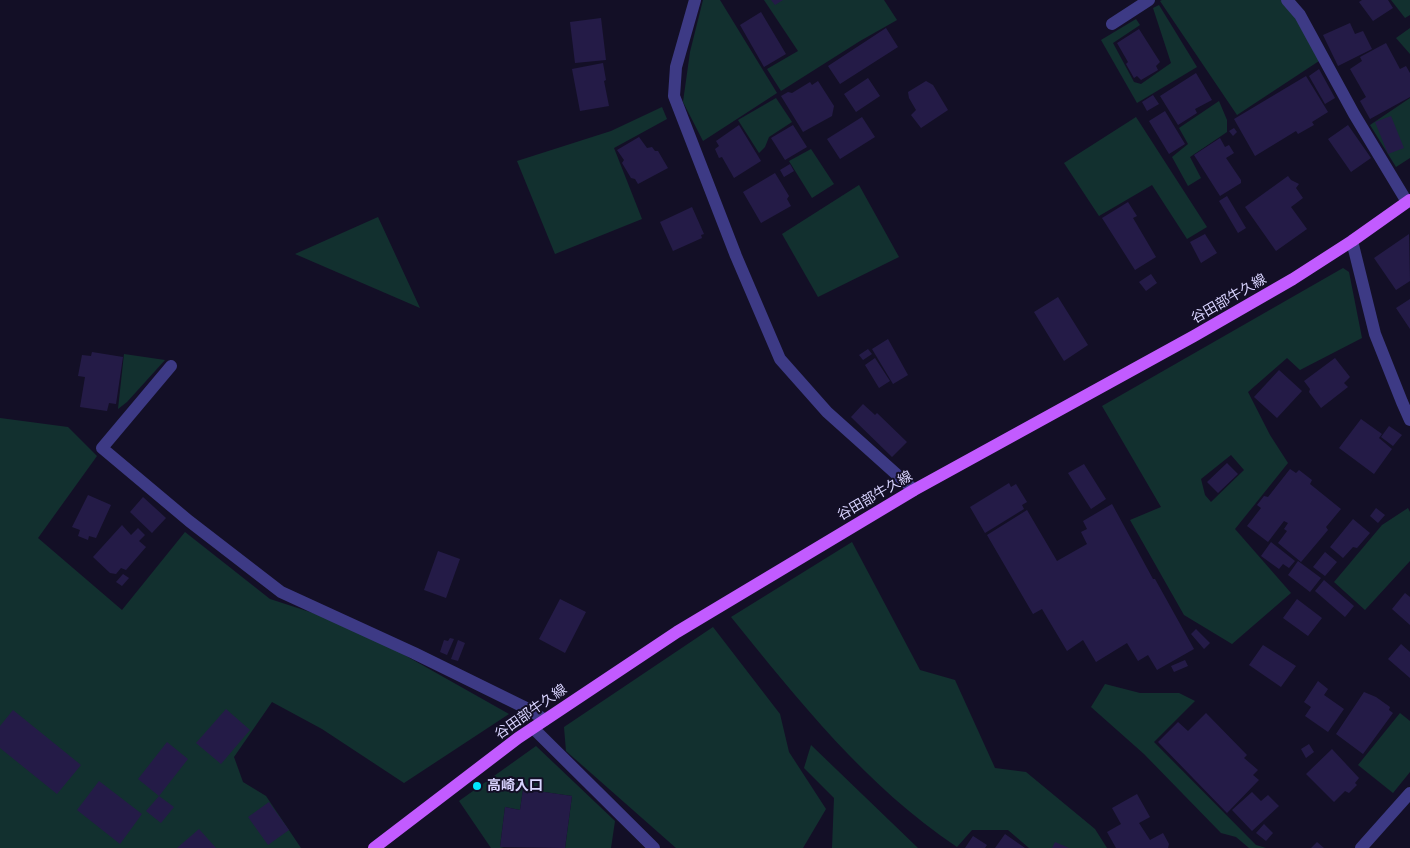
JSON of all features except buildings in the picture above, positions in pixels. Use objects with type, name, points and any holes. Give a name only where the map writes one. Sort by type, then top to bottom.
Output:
[{"type":"main road","name":"谷田部牛久線","points":[[374,848],[533,728],[677,632],[914,490],[1202,332],[1293,279],[1409,201]]},
{"type":"street","points":[[695,0],[676,67],[674,96],[732,247],[780,359],[827,412],[914,490]]},
{"type":"street","points":[[1112,24],[1149,0]]},
{"type":"street","points":[[1287,0],[1300,15],[1354,114],[1409,201]]},
{"type":"street","points":[[1352,241],[1375,334],[1410,420]]},
{"type":"street","points":[[170,366],[102,448],[189,521],[281,592],[423,658],[528,709],[545,720]]},
{"type":"street","points":[[533,728],[654,848]]},
{"type":"street","points":[[1361,848],[1410,793]]},
{"type":"green space","points":[[703,0],[720,0],[777,93],[703,141],[683,102],[690,52]]},
{"type":"green space","points":[[764,0],[884,0],[897,20],[781,91],[767,69],[798,51]]},
{"type":"green space","points":[[1282,0],[1292,11],[1319,61],[1237,115],[1160,1]]},
{"type":"green space","points":[[1391,0],[1410,0],[1410,15],[1405,18]]},
{"type":"green space","points":[[1159,5],[1197,67],[1137,103],[1101,40],[1136,19],[1140,25],[1113,43],[1134,82],[1141,84],[1171,63],[1153,8]]},
{"type":"green space","points":[[1410,28],[1410,54],[1396,38]]},
{"type":"green space","points":[[776,98],[792,122],[769,137],[765,147],[759,153],[738,120]]},
{"type":"green space","points":[[1410,98],[1410,158],[1396,167],[1370,125]]},
{"type":"green space","points":[[1219,101],[1227,120],[1227,132],[1190,157],[1201,178],[1188,186],[1172,157],[1188,144],[1179,128]]},
{"type":"green space","points":[[662,107],[667,119],[614,148],[642,219],[555,254],[517,161],[611,131]]},
{"type":"green space","points":[[1136,117],[1207,227],[1187,239],[1152,185],[1099,216],[1064,163]]},
{"type":"green space","points":[[811,149],[834,184],[812,198],[789,161]]},
{"type":"green space","points":[[859,185],[899,257],[818,297],[782,234]]},
{"type":"green space","points":[[378,217],[420,308],[295,254]]},
{"type":"green space","points":[[1343,268],[1349,272],[1362,338],[1300,370],[1287,358],[1248,392],[1270,435],[1288,463],[1235,529],[1291,593],[1232,644],[1184,615],[1130,520],[1161,507],[1102,406]],"holes":[[[1231,455],[1244,470],[1211,502],[1205,495],[1201,479]]]},
{"type":"green space","points":[[124,354],[165,360],[127,402],[118,409]]},
{"type":"green space","points":[[0,418],[68,427],[97,456],[38,538],[122,610],[185,532],[270,599],[353,626],[509,714],[404,783],[322,729],[272,702],[234,757],[243,782],[266,796],[301,848],[0,848]]},
{"type":"green space","points":[[1408,508],[1410,512],[1410,561],[1365,610],[1334,582],[1382,525]]},
{"type":"green space","points":[[852,542],[920,670],[955,680],[995,768],[1026,772],[1095,829],[1107,848],[1029,848],[1008,830],[972,830],[957,847],[924,823],[863,770],[808,711],[731,617]]},
{"type":"green space","points":[[713,627],[780,714],[789,752],[826,809],[803,848],[676,848],[566,751],[564,727]]},
{"type":"green space","points":[[1105,684],[1140,693],[1179,693],[1195,701],[1154,742],[1256,845],[1266,848],[1249,848],[1236,837],[1221,833],[1144,754],[1091,707]]},
{"type":"green space","points":[[1400,713],[1410,721],[1410,772],[1393,793],[1358,765]]},
{"type":"green space","points":[[811,745],[918,848],[832,848],[834,798],[804,768]]},
{"type":"green space","points":[[536,746],[615,821],[611,848],[565,848],[572,796],[523,789],[520,810],[505,807],[500,847],[504,848],[491,848],[459,801]]},
{"type":"place","name":"高崎入口","points":[[477,786]]}]
